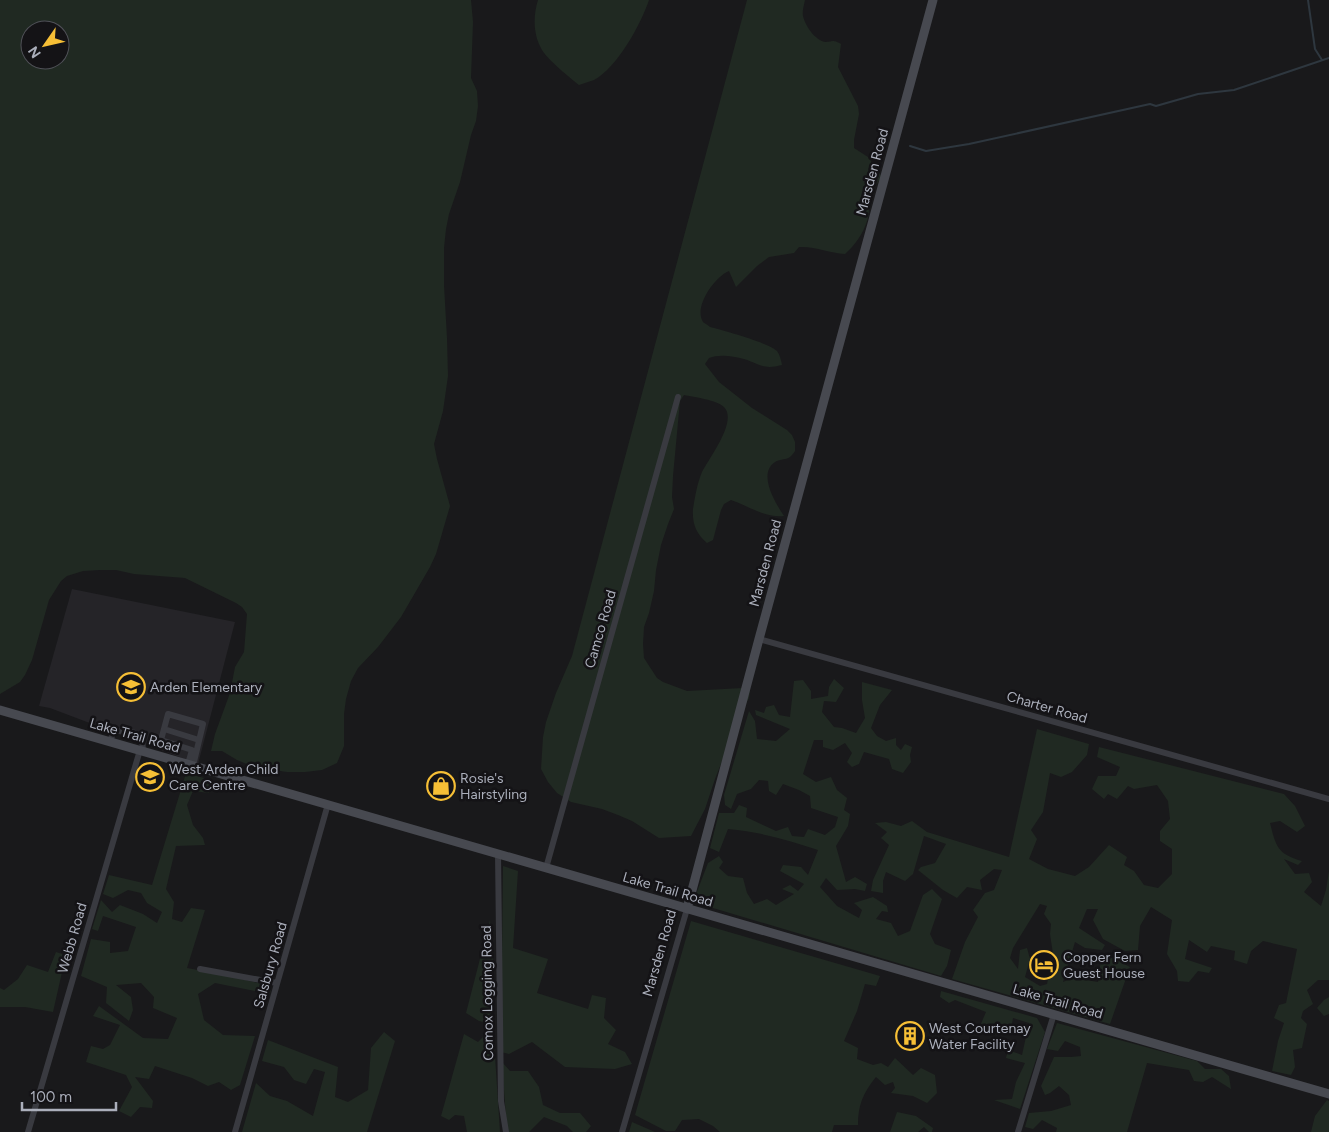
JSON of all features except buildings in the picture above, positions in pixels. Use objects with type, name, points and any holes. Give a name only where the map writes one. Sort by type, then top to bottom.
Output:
[{"type":"street","name":"Marsden Road","points":[[622,1132],[687,909],[933,0]]},
{"type":"street","name":"Camco Road","points":[[546,868],[678,396]]},
{"type":"street","name":"Charter Road","points":[[759,639],[1329,799]]},
{"type":"street","name":"Lake Trail Road","points":[[0,710],[1329,1094]]},
{"type":"street","points":[[168,714],[203,724],[190,765],[192,750],[161,740],[168,714]]},
{"type":"street","points":[[164,729],[199,740]]},
{"type":"street","points":[[110,742],[113,732],[118,730],[135,732],[142,737],[142,751]]},
{"type":"street","name":"Webb Road","points":[[28,1132],[142,751]]},
{"type":"street","name":"Salsbury Road","points":[[235,1132],[328,804]]},
{"type":"street","name":"Comox Logging Road","points":[[498,853],[500,1101],[506,1132]]},
{"type":"street","points":[[200,969],[277,983]]},
{"type":"street","points":[[1018,1132],[1054,1014]]},
{"type":"shaded area","points":[[0,0],[471,0],[473,22],[471,78],[477,91],[478,106],[476,121],[446,229],[444,285],[448,376],[443,411],[434,444],[450,506],[436,554],[430,567],[401,617],[378,647],[358,668],[351,681],[344,714],[344,746],[337,763],[322,770],[287,772],[254,767],[222,751],[211,751],[230,693],[235,667],[244,652],[247,614],[236,603],[185,578],[134,574],[116,570],[83,571],[67,576],[61,581],[49,600],[32,660],[20,682],[0,694]]},
{"type":"shaded area","points":[[538,0],[649,0],[634,33],[611,66],[594,80],[579,85],[549,59],[539,44],[535,25],[535,12]]},
{"type":"shaded area","points":[[747,0],[805,0],[803,16],[811,32],[822,41],[834,41],[841,44],[838,67],[858,106],[859,114],[854,148],[868,157],[882,177],[872,193],[868,217],[863,230],[845,254],[799,247],[794,253],[769,257],[736,287],[729,271],[712,285],[703,300],[701,315],[703,322],[710,327],[755,341],[777,351],[782,365],[766,367],[744,359],[726,356],[709,358],[705,364],[719,382],[752,408],[787,430],[795,442],[795,451],[788,458],[775,462],[770,467],[768,474],[773,497],[784,516],[763,513],[731,500],[724,504],[713,540],[707,543],[700,536],[696,528],[693,519],[693,509],[700,477],[725,430],[727,413],[721,405],[705,399],[684,395],[680,401],[673,476],[672,497],[674,509],[661,545],[654,591],[644,627],[644,658],[657,678],[687,691],[743,688],[750,690],[749,698],[741,713],[705,809],[691,836],[659,838],[632,821],[602,809],[571,802],[557,793],[541,769],[543,737],[556,693],[572,656]]},
{"type":"shaded area","name":"Arden Elementary","points":[[72,589],[235,622],[198,764],[50,708],[39,706]]},
{"type":"shaded area","points":[[834,679],[844,688],[836,702],[824,701],[822,712],[834,727],[856,733],[865,718],[862,682],[892,690],[880,705],[871,728],[877,736],[886,741],[896,738],[896,745],[901,750],[905,744],[912,747],[911,762],[903,773],[892,769],[889,759],[864,752],[859,764],[852,767],[847,762],[852,753],[845,743],[833,750],[823,747],[823,740],[814,740],[803,774],[816,782],[831,777],[837,790],[847,798],[844,810],[850,814],[848,826],[836,846],[846,882],[855,877],[867,884],[865,891],[855,889],[837,890],[826,878],[820,887],[837,906],[859,918],[862,910],[854,903],[873,897],[887,906],[888,912],[882,911],[876,919],[891,923],[898,936],[910,931],[923,895],[932,889],[942,899],[930,934],[935,944],[951,950],[947,966],[941,976],[693,902],[708,863],[719,856],[723,862],[719,868],[728,876],[743,878],[747,893],[754,904],[767,899],[776,905],[794,894],[782,889],[790,885],[798,891],[804,884],[780,871],[783,865],[801,867],[808,875],[818,850],[774,837],[728,829],[719,852],[710,848],[719,813],[734,813],[739,805],[747,808],[746,817],[776,831],[788,827],[792,836],[804,837],[808,829],[825,835],[835,827],[838,817],[811,808],[810,796],[783,784],[776,795],[769,791],[768,781],[759,780],[751,789],[737,794],[731,809],[725,805],[724,795],[749,711],[755,721],[757,739],[776,741],[790,729],[756,715],[755,710],[764,713],[766,707],[774,705],[779,715],[790,717],[794,681],[803,680],[811,691],[811,699],[828,696],[829,687]]},
{"type":"shaded area","points":[[1037,729],[1089,744],[1087,755],[1072,772],[1061,777],[1050,773],[1043,812],[1031,830],[1037,839],[1029,859],[1048,869],[1075,876],[1089,867],[1109,845],[1127,857],[1124,865],[1134,871],[1144,885],[1158,888],[1172,874],[1172,849],[1160,841],[1160,831],[1170,819],[1168,801],[1157,785],[1134,789],[1128,786],[1117,799],[1108,794],[1104,799],[1092,789],[1098,776],[1116,776],[1120,767],[1097,757],[1099,747],[1284,794],[1295,806],[1305,826],[1297,832],[1280,821],[1270,823],[1274,838],[1282,852],[1302,861],[1298,865],[1284,859],[1295,874],[1309,873],[1312,882],[1304,892],[1321,906],[1329,871],[1329,980],[1318,980],[1307,990],[1313,1004],[1303,1011],[1301,1018],[1307,1024],[1302,1048],[1293,1050],[1295,1067],[1291,1075],[1272,1071],[1284,1023],[1274,1018],[1279,1005],[1286,1003],[1297,949],[1263,941],[1251,951],[1247,964],[1234,960],[1235,951],[1211,946],[1207,952],[1189,940],[1185,959],[1212,968],[1209,973],[1198,971],[1189,982],[1178,981],[1177,971],[1167,954],[1172,920],[1151,907],[1140,926],[1138,950],[1125,951],[1103,939],[1093,920],[1098,909],[1087,909],[1079,928],[1105,945],[1102,950],[1085,948],[1075,942],[1063,982],[1073,978],[1098,982],[1101,959],[1107,955],[1130,967],[1110,1024],[952,979],[965,942],[978,917],[973,910],[985,893],[994,890],[1002,870],[994,869],[980,880],[982,890],[967,887],[957,898],[943,890],[918,870],[921,867],[935,863],[946,844],[924,836],[913,874],[905,881],[886,872],[883,881],[883,893],[871,891],[873,880],[889,845],[881,838],[887,832],[875,823],[886,822],[901,826],[912,821],[927,832],[1009,857]],"holes":[[[1040,904],[1047,906],[1044,914],[1051,924],[1050,934],[1053,954],[1047,984],[1040,986],[1025,977],[1030,959],[1027,948],[1020,950],[1018,969],[1010,958],[1013,948]]]},
{"type":"shaded area","points":[[186,773],[211,780],[209,793],[193,791],[187,805],[193,825],[203,838],[205,845],[176,846],[166,889],[174,902],[172,919],[182,922],[191,908],[205,910],[187,968],[271,986],[270,994],[215,983],[198,994],[204,1020],[223,1035],[255,1036],[240,1085],[231,1090],[219,1082],[208,1086],[192,1078],[155,1066],[149,1079],[135,1077],[153,1101],[152,1108],[140,1107],[131,1117],[119,1111],[132,1087],[126,1075],[86,1062],[91,1046],[103,1049],[110,1045],[120,1025],[93,1016],[99,1006],[143,1038],[168,1039],[177,1018],[153,1008],[154,997],[141,983],[116,985],[131,997],[133,1010],[129,1021],[106,1003],[107,987],[81,976],[91,939],[110,942],[110,953],[128,951],[136,927],[103,916],[98,931],[92,929],[101,900],[112,912],[120,905],[143,914],[157,923],[162,912],[147,903],[141,893],[128,890],[113,898],[103,894],[109,875],[152,885]]},
{"type":"shaded area","points":[[503,866],[518,871],[513,948],[548,959],[537,993],[588,1009],[592,995],[606,998],[604,1018],[616,1030],[608,1044],[625,1052],[632,1064],[615,1069],[565,1067],[532,1042],[509,1054],[501,1052]]},
{"type":"shaded area","points":[[490,920],[493,958],[491,1024],[479,1021],[466,1013]]},
{"type":"shaded area","points":[[691,921],[880,976],[876,986],[865,984],[857,1011],[844,1041],[858,1048],[857,1059],[873,1065],[881,1063],[888,1067],[895,1058],[913,1075],[921,1068],[935,1075],[937,1093],[927,1103],[913,1096],[891,1093],[895,1088],[893,1082],[885,1085],[876,1077],[862,1100],[858,1125],[834,1125],[832,1132],[720,1132],[699,1119],[682,1120],[675,1131],[666,1131],[635,1115]]},
{"type":"shaded area","points":[[56,952],[62,954],[65,959],[53,1012],[25,1007],[0,1007],[0,988],[4,990],[18,979],[27,965],[48,972]]},
{"type":"shaded area","points":[[941,991],[1037,1018],[1045,1032],[1020,1109],[994,1100],[1012,1099],[1016,1082],[1025,1063],[1006,1058],[1008,1050],[1022,1055],[1029,1023],[1013,1018],[1010,1035],[989,1034],[980,1026],[986,1012],[955,1000],[949,1003],[940,997]]},
{"type":"shaded area","points":[[1329,997],[1329,1014],[1324,1016],[1317,1008]]},
{"type":"shaded area","points":[[1057,1023],[1197,1061],[1205,1069],[1221,1069],[1229,1076],[1231,1089],[1212,1077],[1203,1082],[1194,1081],[1189,1070],[1147,1063],[1127,1132],[1056,1132],[1057,1128],[1042,1120],[1033,1129],[1025,1127],[1029,1113],[1051,1111],[1071,1105],[1069,1095],[1059,1086],[1045,1095],[1041,1086],[1054,1057],[1081,1056],[1080,1047],[1065,1041],[1058,1051],[1047,1049]]},
{"type":"shaded area","points":[[384,1032],[395,1041],[367,1132],[242,1132],[256,1083],[270,1096],[287,1101],[313,1116],[325,1072],[314,1069],[306,1084],[294,1080],[284,1067],[262,1061],[268,1040],[338,1067],[335,1097],[348,1102],[368,1090],[371,1048]]},
{"type":"shaded area","points":[[464,1034],[478,1042],[486,1034],[494,1041],[500,1132],[467,1132],[464,1116],[455,1115],[449,1120],[441,1116]]},
{"type":"shaded area","points":[[502,1062],[510,1071],[528,1071],[539,1087],[543,1105],[560,1113],[580,1113],[591,1126],[586,1132],[573,1132],[567,1126],[544,1117],[529,1132],[507,1132]]},
{"type":"shaded area","points":[[1327,1100],[1329,1101],[1329,1132],[1311,1132],[1315,1116]]},
{"type":"shaded area","points":[[897,1112],[916,1116],[933,1128],[932,1132],[929,1132],[924,1127],[918,1132],[890,1132]]},
{"type":"shaded area","points":[[632,1122],[655,1132],[629,1132]]},
{"type":"waterway","points":[[1308,0],[1315,49],[1322,60]]},
{"type":"waterway","points":[[910,146],[926,151],[969,144],[1150,104],[1156,106],[1198,94],[1234,90],[1329,58]]},
{"type":"place","name":"Arden Elementary","points":[[131,687]]},
{"type":"place","name":"West Arden Child Care Centre","points":[[150,777]]},
{"type":"place","name":"Rosie's Hairstyling","points":[[441,786]]},
{"type":"place","name":"Copper Fern Guest House","points":[[1044,965]]},
{"type":"place","name":"West Courtenay Water Facility","points":[[910,1036]]}]
